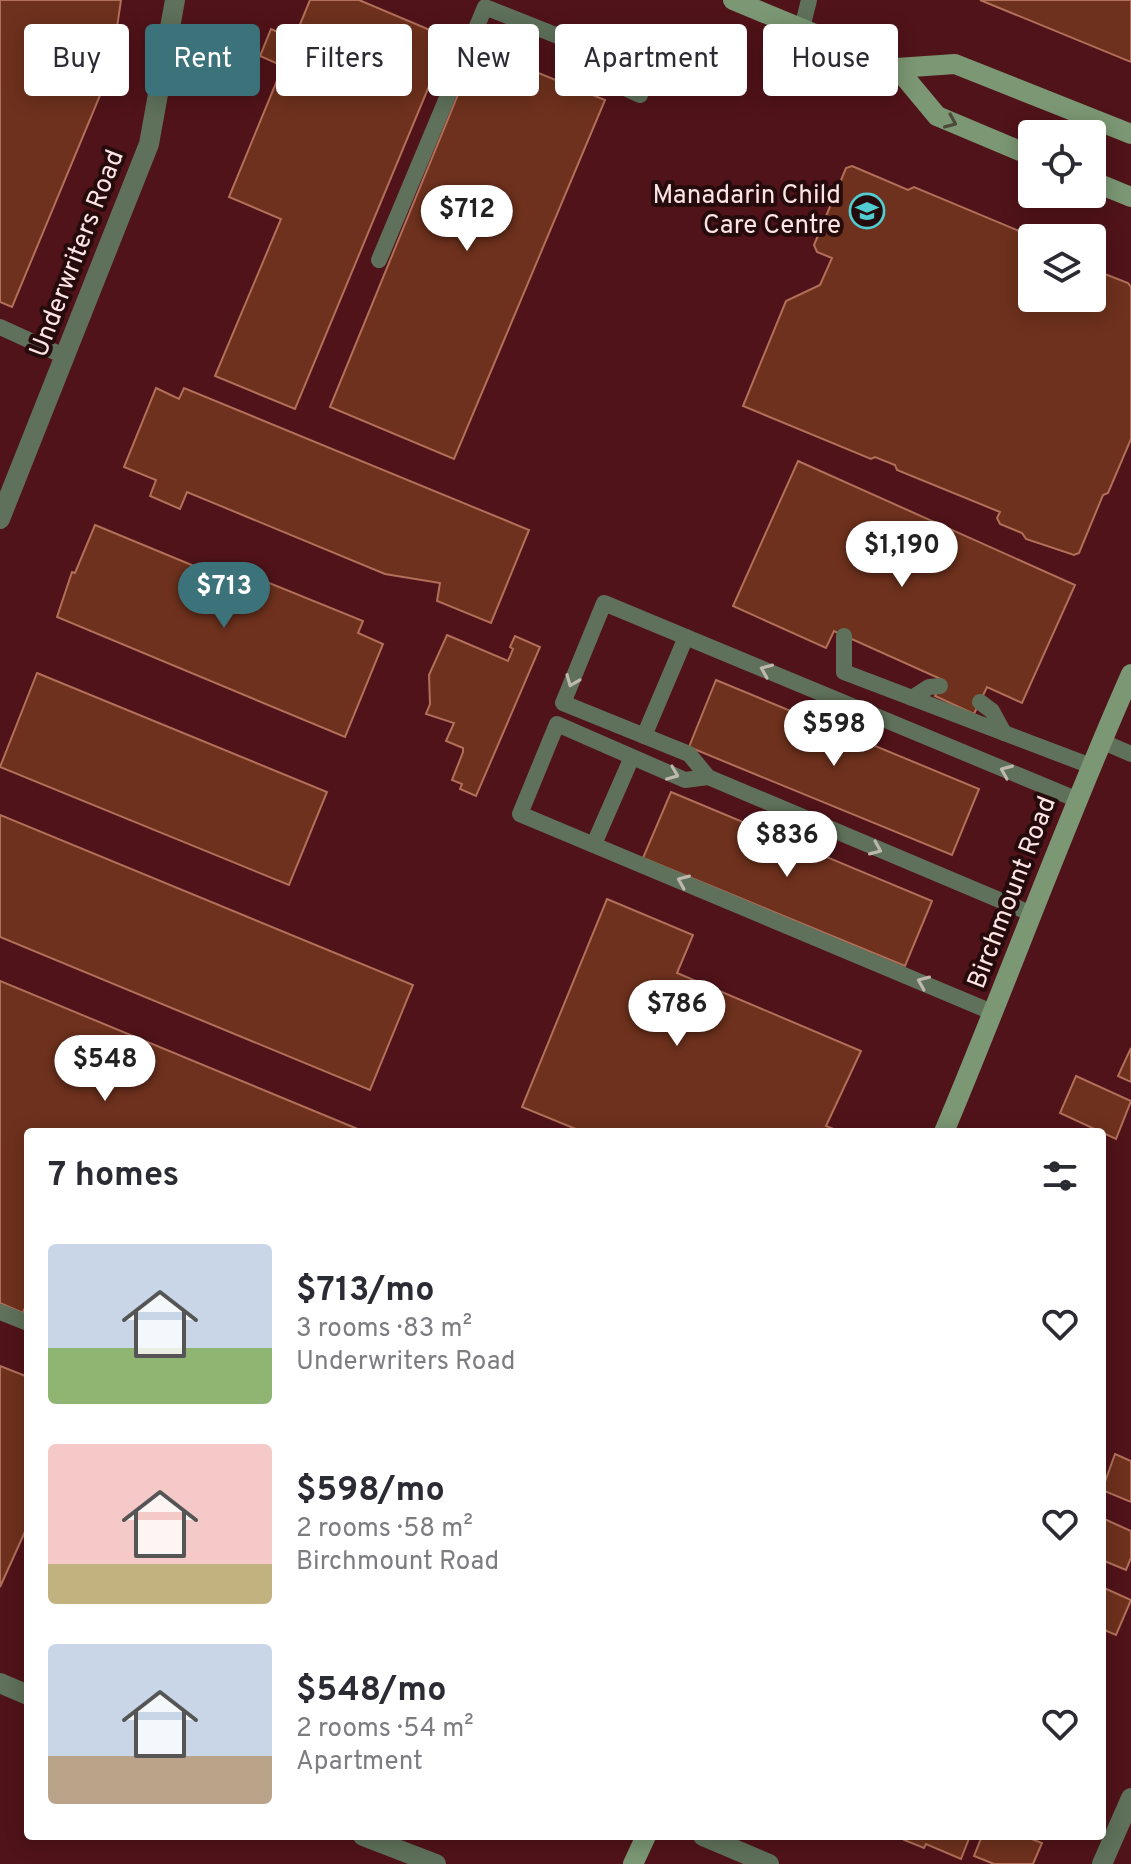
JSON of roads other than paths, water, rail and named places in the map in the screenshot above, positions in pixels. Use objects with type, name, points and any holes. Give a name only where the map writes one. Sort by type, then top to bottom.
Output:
[{"type":"main road","points":[[733,0],[792,24]]},
{"type":"main road","points":[[898,68],[955,64],[1131,134]]},
{"type":"main road","points":[[898,69],[937,116],[1018,150]]},
{"type":"main road","points":[[1106,187],[1131,197]]},
{"type":"main road","name":"Birchmount Road","points":[[946,1128],[994,1013],[1030,913],[1131,674]]},
{"type":"main road","points":[[633,1864],[644,1840]]},
{"type":"street","name":"Underwriters Road","points":[[2,507],[66,357],[149,144],[175,0]]},
{"type":"street","points":[[0,1683],[24,1693]]},
{"type":"street","points":[[1102,1864],[1131,1798]]},
{"type":"street","points":[[373,1840],[436,1864]]},
{"type":"street","points":[[712,1840],[769,1864]]},
{"type":"lane","points":[[803,24],[809,0]]},
{"type":"lane","points":[[379,260],[485,7],[555,35]]},
{"type":"lane","points":[[0,327],[66,357]]},
{"type":"lane","points":[[1030,913],[708,777],[689,754],[563,703],[604,603],[1078,800]]},
{"type":"lane","points":[[844,636],[844,672],[1091,766]]},
{"type":"lane","points":[[644,736],[686,637]]},
{"type":"lane","points":[[912,698],[929,687],[940,686]]},
{"type":"lane","points":[[980,702],[992,711],[1004,733]]},
{"type":"lane","points":[[708,777],[685,780],[557,724],[520,814],[994,1013]]},
{"type":"lane","points":[[1101,741],[1131,754]]},
{"type":"lane","points":[[594,844],[632,757]]},
{"type":"lane","points":[[0,1312],[24,1321]]},
{"type":"place","name":"Manadarin Child Care Centre","points":[[867,211]]}]
